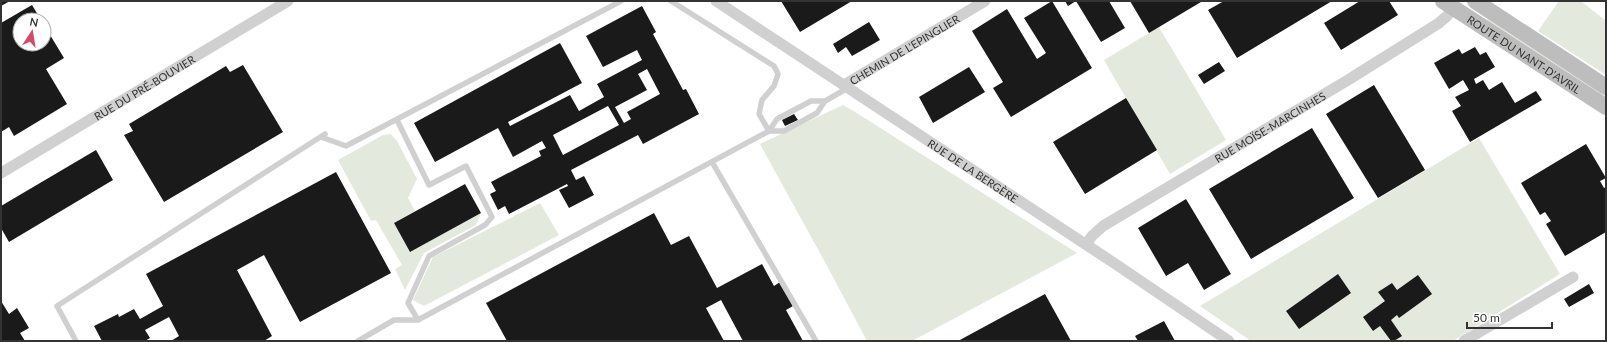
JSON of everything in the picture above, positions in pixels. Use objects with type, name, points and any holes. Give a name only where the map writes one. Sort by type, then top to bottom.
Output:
[{"type":"main road","name":"ROUTE DU NANT-D'AVRIL","points":[[1475,1],[1606,88]]},
{"type":"main road","name":"ROUTE DU NANT-D'AVRIL","points":[[1448,4],[1606,107]]},
{"type":"street","name":"RUE DU PRÉ-BOUVIER","points":[[1,173],[288,1]]},
{"type":"street","name":"RUE DE LA BERGÈRE","points":[[716,1],[1086,244],[1229,341]]},
{"type":"street","name":"CHEMIN DE L'EPINGLIER","points":[[846,87],[985,1]]},
{"type":"street","name":"RUE MOÏSE-MARCINHES","points":[[1086,244],[1103,226],[1354,76],[1439,23],[1447,16],[1448,4]]},
{"type":"street","points":[[1464,341],[1573,277]]},
{"type":"lane","points":[[76,341],[57,306],[323,136],[346,146],[621,1]]},
{"type":"lane","points":[[671,1],[774,66],[778,74],[774,86],[762,100],[759,114],[768,131]]},
{"type":"lane","points":[[768,131],[784,131],[818,113],[825,101],[846,87]]},
{"type":"lane","points":[[358,341],[394,320],[418,320],[768,131],[777,119],[811,101],[825,101]]},
{"type":"lane","points":[[397,120],[430,185],[466,166],[492,217],[486,225],[428,256],[408,303],[418,320]]},
{"type":"lane","points":[[712,162],[816,341]]},
{"type":"shaded area","points":[[1559,1],[1581,1],[1606,21],[1606,75],[1538,31]]},
{"type":"shaded area","points":[[1488,19],[1606,96],[1606,100],[1486,21]]},
{"type":"shaded area","points":[[1159,27],[1226,140],[1170,174],[1104,60]]},
{"type":"shaded area","points":[[843,105],[1077,253],[912,341],[867,341],[760,144]]},
{"type":"shaded area","points":[[391,134],[397,141],[417,179],[408,198],[415,211],[394,223],[410,252],[481,213],[476,225],[424,253],[405,290],[395,269],[402,265],[376,220],[371,221],[338,160],[383,135]]},
{"type":"shaded area","points":[[1479,138],[1560,274],[1453,341],[1251,341],[1200,306]]},
{"type":"shaded area","points":[[540,203],[559,235],[424,306],[413,300],[433,257]]},
{"type":"building","points":[[1,1],[10,1],[1,6]]},
{"type":"building","points":[[781,1],[852,1],[800,32]]},
{"type":"building","points":[[1052,1],[1092,68],[1011,117],[993,88],[1003,82],[972,31],[1007,9],[1037,59],[1046,53],[1024,18]]},
{"type":"building","points":[[1065,1],[1076,1],[1068,6]]},
{"type":"building","points":[[1076,1],[1109,1],[1125,28],[1101,42]]},
{"type":"building","points":[[1130,1],[1200,1],[1201,2],[1149,33]]},
{"type":"building","points":[[1224,1],[1332,1],[1237,58],[1208,10]]},
{"type":"building","points":[[1360,1],[1389,1],[1398,15],[1341,50],[1324,23]]},
{"type":"building","points":[[32,5],[36,12],[20,12]]},
{"type":"building","points":[[642,6],[656,32],[653,34],[683,90],[686,89],[699,114],[643,144],[638,135],[571,170],[576,180],[584,176],[594,195],[569,208],[559,190],[568,186],[567,184],[509,214],[505,206],[498,210],[490,194],[496,191],[491,182],[541,156],[539,151],[546,148],[542,141],[513,157],[498,128],[435,162],[414,123],[560,43],[582,83],[508,122],[510,126],[570,95],[579,111],[604,97],[597,84],[642,60],[637,50],[603,67],[586,36]],"holes":[[[647,69],[660,94],[627,112],[631,119],[624,123],[615,107],[647,90],[638,74]],[[608,106],[619,125],[563,155],[553,135]]]},
{"type":"building","points":[[12,17],[12,52],[52,52],[52,38],[64,58],[46,69],[67,104],[14,136],[9,127],[1,132],[1,23]]},
{"type":"building","points":[[869,22],[880,40],[852,56],[846,47],[838,53],[833,44]]},
{"type":"building","points":[[1475,47],[1480,55],[1486,52],[1495,67],[1474,79],[1476,84],[1483,80],[1489,90],[1502,82],[1515,103],[1536,91],[1542,100],[1470,142],[1452,111],[1461,106],[1455,97],[1469,90],[1463,80],[1449,89],[1434,63],[1459,49],[1462,54]]},
{"type":"building","points":[[1219,62],[1225,71],[1204,84],[1198,75]]},
{"type":"building","points":[[243,65],[283,132],[164,202],[124,135],[133,131],[129,124],[226,66],[230,72]]},
{"type":"building","points":[[969,67],[985,92],[933,123],[919,97]]},
{"type":"building","points":[[1374,85],[1425,170],[1378,198],[1326,114]]},
{"type":"building","points":[[1126,98],[1157,150],[1085,194],[1053,142]]},
{"type":"building","points":[[794,114],[798,120],[785,126],[782,120]]},
{"type":"building","points":[[1312,128],[1354,198],[1251,259],[1209,189]]},
{"type":"building","points":[[1586,144],[1606,178],[1600,181],[1604,188],[1606,187],[1606,232],[1565,256],[1546,224],[1551,221],[1545,212],[1540,215],[1521,183]]},
{"type":"building","points":[[96,150],[113,180],[9,242],[1,228],[1,206]]},
{"type":"building","points":[[336,172],[391,273],[300,322],[264,255],[237,270],[272,336],[264,341],[171,341],[179,336],[169,317],[145,330],[150,338],[145,341],[102,341],[94,326],[118,314],[119,317],[134,309],[140,319],[163,306],[146,274]]},
{"type":"building","points":[[465,184],[481,213],[410,252],[394,223]]},
{"type":"building","points":[[1186,199],[1231,274],[1204,290],[1188,263],[1166,276],[1138,228]]},
{"type":"building","points":[[654,213],[671,245],[689,236],[717,288],[762,264],[774,286],[780,282],[793,306],[786,310],[803,341],[743,341],[721,300],[706,308],[724,341],[507,341],[486,303]]},
{"type":"building","points":[[1338,274],[1351,293],[1299,329],[1286,311]]},
{"type":"building","points":[[1418,275],[1432,294],[1399,318],[1397,315],[1391,320],[1402,336],[1394,341],[1391,341],[1380,326],[1373,331],[1363,317],[1385,301],[1378,292],[1392,283],[1397,290]]},
{"type":"building","points":[[1589,284],[1594,293],[1569,307],[1564,299]]},
{"type":"building","points":[[1045,294],[1071,341],[958,341]]},
{"type":"building","points":[[1,301],[9,314],[17,308],[29,328],[20,333],[25,341],[1,341]]},
{"type":"building","points":[[1164,321],[1175,341],[1138,341],[1135,336]]}]
